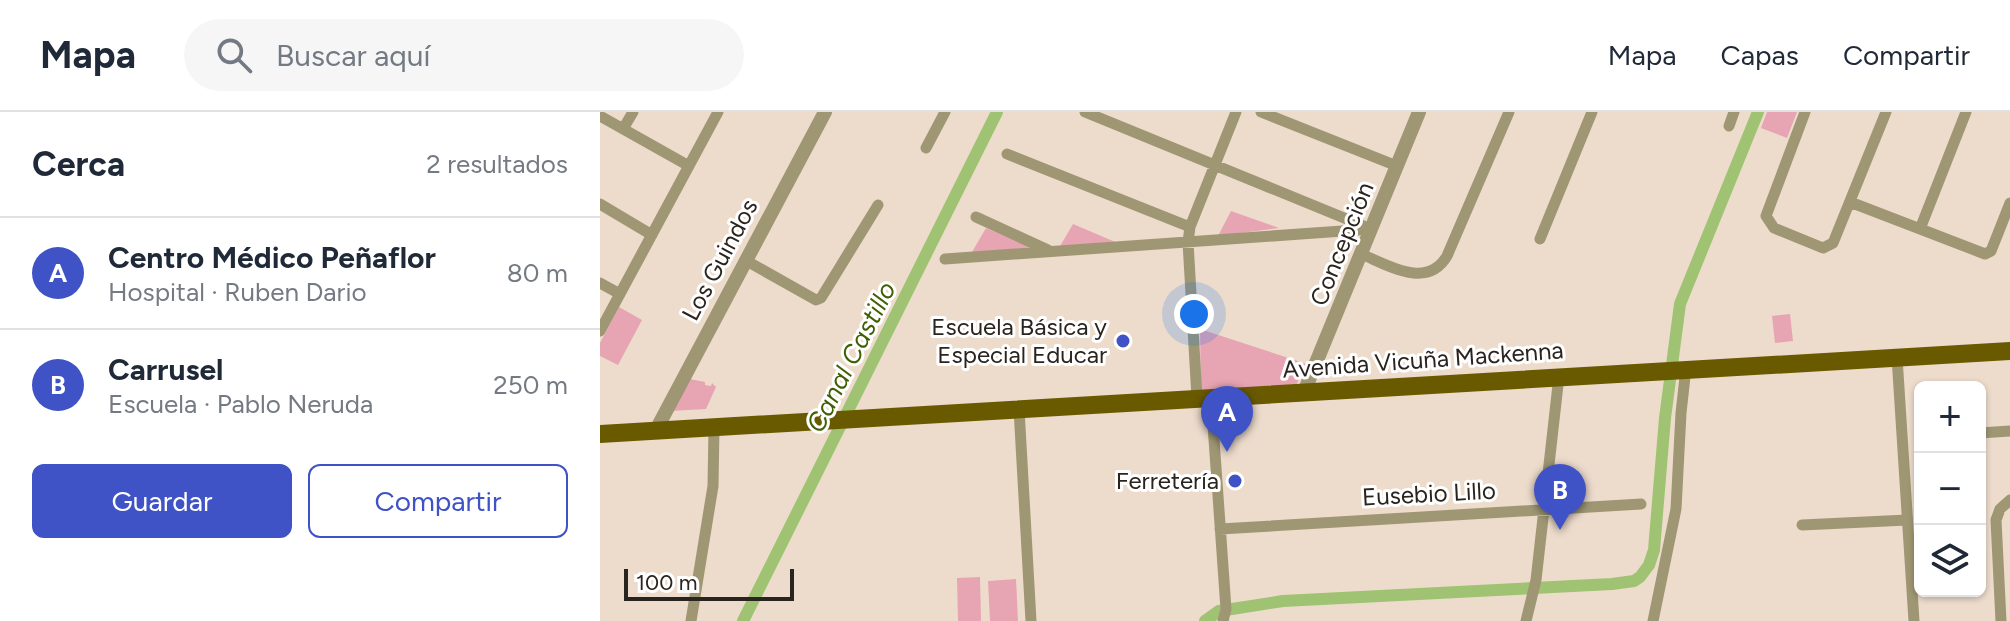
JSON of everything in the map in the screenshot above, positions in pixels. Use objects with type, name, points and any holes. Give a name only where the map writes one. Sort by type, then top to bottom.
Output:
[{"type":"main road","name":"Avenida Vicuña Mackenna","points":[[600,434],[1658,369],[2010,351]]},
{"type":"street","points":[[623,129],[633,112]]},
{"type":"street","points":[[600,331],[718,112]]},
{"type":"street","name":"Los Guindos","points":[[656,430],[825,112]]},
{"type":"street","points":[[926,148],[945,112]]},
{"type":"street","points":[[1085,112],[1371,229]]},
{"type":"street","points":[[1223,621],[1225,601],[1220,529],[1188,242],[1190,227],[1236,112]]},
{"type":"street","points":[[1261,112],[1397,166]]},
{"type":"street","name":"Concepción","points":[[1304,392],[1419,112]]},
{"type":"street","points":[[1361,254],[1411,273],[1423,274],[1440,266],[1509,112]]},
{"type":"street","points":[[1540,239],[1592,112]]},
{"type":"street","points":[[1729,126],[1734,112]]},
{"type":"street","points":[[1805,112],[1768,208],[1767,220],[1774,228],[1823,248],[1835,241],[1886,112]]},
{"type":"street","points":[[1920,229],[1966,112]]},
{"type":"street","points":[[600,116],[689,166]]},
{"type":"street","points":[[1007,154],[1190,227]]},
{"type":"street","points":[[1850,202],[1987,254],[1991,251],[2010,203]]},
{"type":"street","points":[[600,204],[652,235]]},
{"type":"street","points":[[745,260],[816,300],[821,298],[878,205]]},
{"type":"street","points":[[976,217],[1052,252]]},
{"type":"street","points":[[945,259],[1371,229]]},
{"type":"street","points":[[600,283],[620,294]]},
{"type":"street","points":[[1897,357],[1914,621]]},
{"type":"street","points":[[1653,621],[1676,509],[1686,368]]},
{"type":"street","points":[[1526,621],[1536,580],[1559,376]]},
{"type":"street","points":[[1019,409],[1031,621]]},
{"type":"street","points":[[691,621],[713,486],[714,428]]},
{"type":"street","points":[[1986,433],[2010,431]]},
{"type":"street","points":[[2001,621],[2005,603],[1996,520],[2003,505],[2010,500]]},
{"type":"street","name":"Eusebio Lillo","points":[[1220,529],[1641,504]]},
{"type":"street","points":[[1802,525],[1907,520]]},
{"type":"shaded area","points":[[1767,112],[1797,112],[1787,138],[1761,128]]},
{"type":"shaded area","points":[[1231,211],[1279,228],[1218,236]]},
{"type":"shaded area","points":[[1073,224],[1120,244],[1059,248]]},
{"type":"shaded area","points":[[986,228],[1033,248],[972,252]]},
{"type":"shaded area","points":[[619,307],[642,320],[618,365],[600,356],[600,343]]},
{"type":"shaded area","points":[[1790,314],[1793,341],[1775,343],[1772,316]]},
{"type":"shaded area","points":[[1200,329],[1307,364],[1293,391],[1201,397]]},
{"type":"shaded area","points":[[690,379],[705,382],[705,385],[711,386],[712,383],[716,387],[706,409],[670,411]]},
{"type":"shaded area","points":[[980,577],[981,621],[958,621],[957,578]]},
{"type":"shaded area","points":[[1016,579],[1018,621],[990,621],[988,581]]},
{"type":"waterway","name":"Canal Castillo","points":[[743,621],[997,112]]},
{"type":"waterway","points":[[1205,621],[1219,611],[1283,601],[1612,584],[1634,581],[1640,577],[1649,565],[1654,550],[1665,418],[1680,304],[1758,112]]},
{"type":"place","name":"Escuela Básica y Especial Educar","points":[[1123,341]]},
{"type":"place","name":"Centro Médico Peñaflor","points":[[1227,452]]},
{"type":"place","name":"Ferretería","points":[[1235,481]]},
{"type":"place","name":"Carrusel","points":[[1560,530]]}]
